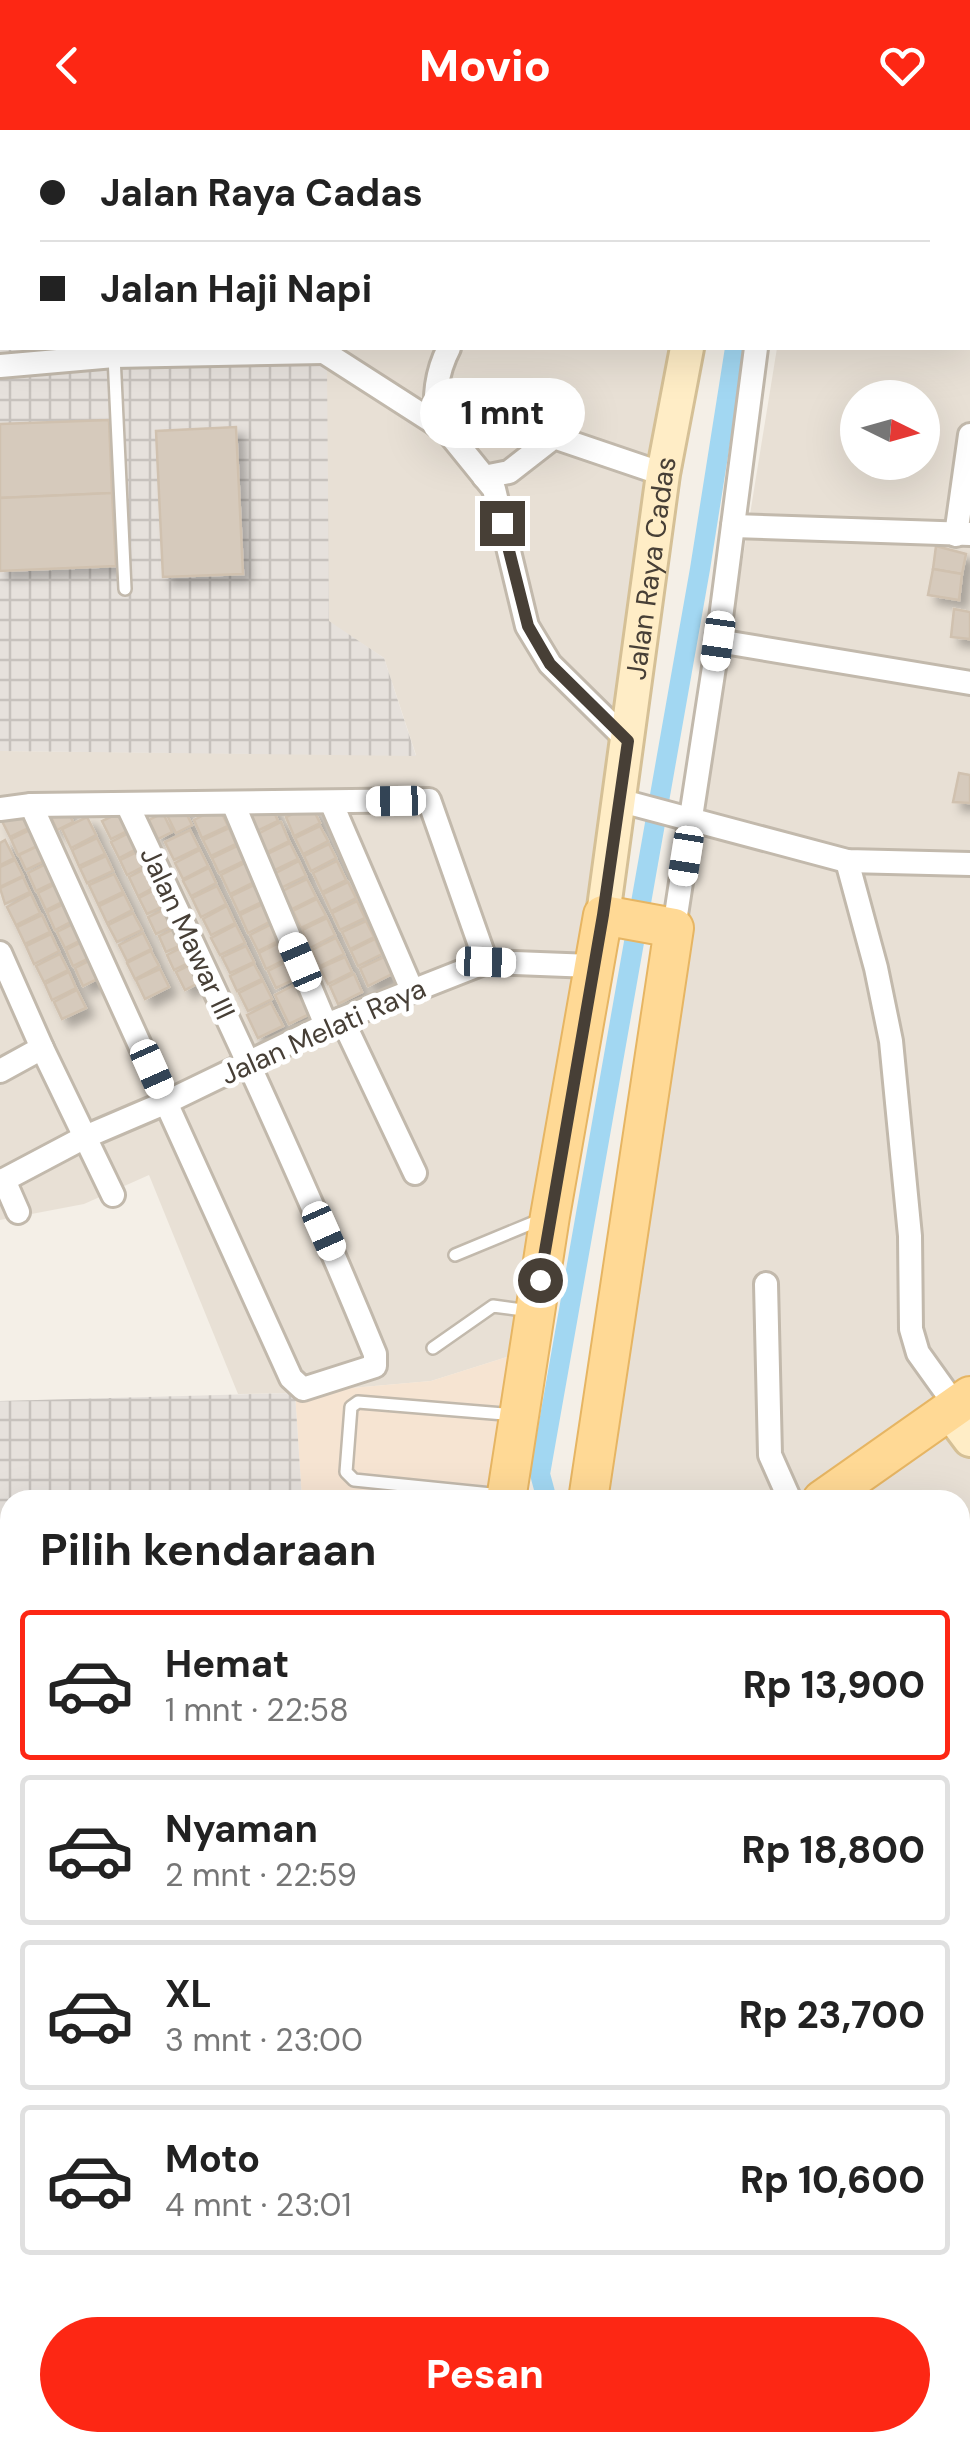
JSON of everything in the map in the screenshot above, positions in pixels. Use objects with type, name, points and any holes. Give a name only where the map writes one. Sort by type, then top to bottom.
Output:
[{"type":"main road","points":[[589,1490],[668,928],[610,917]]},
{"type":"main road","name":"Jalan Raya Cadas","points":[[507,1490],[592,966],[610,917]]},
{"type":"main road","points":[[838,1490],[961,1414]]},
{"type":"street","points":[[0,366],[114,356],[323,350],[447,431],[494,489],[528,626],[550,664],[628,741]]},
{"type":"street","points":[[438,425],[434,398],[448,350]]},
{"type":"street","name":"Jalan Raya Cadas","points":[[610,917],[630,803],[628,741],[662,474],[687,350]]},
{"type":"street","points":[[668,928],[718,641],[756,350]]},
{"type":"street","points":[[733,526],[963,534],[970,435]]},
{"type":"street","points":[[484,477],[509,472],[554,437],[662,474]]},
{"type":"street","points":[[718,641],[970,683]]},
{"type":"street","points":[[233,802],[334,1022],[414,1172]]},
{"type":"street","points":[[331,802],[412,990]]},
{"type":"street","points":[[0,809],[31,805],[431,802],[486,962],[592,966]]},
{"type":"street","points":[[630,803],[846,861],[970,864]]},
{"type":"street","name":"Jalan Mawar III","points":[[127,804],[250,1062],[338,1264],[375,1366],[303,1389],[291,1378],[167,1102]]},
{"type":"street","points":[[31,805],[167,1102]]},
{"type":"street","points":[[846,861],[876,968],[891,1040],[910,1236],[912,1330],[918,1353],[961,1414]]},
{"type":"street","points":[[0,954],[114,1194]]},
{"type":"street","name":"Jalan Melati Raya","points":[[2,1181],[85,1137],[334,1022],[486,962]]},
{"type":"street","points":[[0,1070],[42,1048]]},
{"type":"street","points":[[2,1181],[18,1212]]},
{"type":"street","points":[[766,1284],[770,1455],[786,1490]]},
{"type":"lane","points":[[114,356],[124,589]]},
{"type":"lane","points":[[455,1256],[550,1216]]},
{"type":"lane","points":[[434,1348],[493,1306],[535,1312]]},
{"type":"lane","points":[[438,1490],[354,1480],[346,1472],[351,1407],[358,1402],[517,1415]]},
{"type":"shaded area","points":[[0,350],[48,350],[47,366],[327,363],[329,621],[384,658],[416,756],[0,751]]},
{"type":"shaded area","points":[[48,350],[703,350],[538,1347],[431,1381],[238,1394],[149,1175],[84,1204],[0,1220],[0,751],[416,755],[384,658],[329,622],[326,363],[47,367]]},
{"type":"shaded area","points":[[777,350],[970,350],[970,1490],[592,1490]]},
{"type":"shaded area","points":[[538,1347],[496,1490],[301,1490],[295,1393],[431,1381]]},
{"type":"shaded area","points":[[295,1393],[301,1490],[0,1490],[0,1401]]},
{"type":"building","points":[[109,420],[112,493],[0,498],[0,424]]},
{"type":"building","points":[[236,427],[243,574],[163,577],[156,431]]},
{"type":"building","points":[[112,493],[116,566],[0,571],[0,498]]},
{"type":"building","points":[[936,546],[966,554],[962,574],[933,569]]},
{"type":"building","points":[[933,569],[962,574],[959,600],[928,595]]},
{"type":"building","points":[[954,609],[970,612],[970,639],[951,637]]},
{"type":"building","points":[[959,773],[970,775],[970,803],[953,802]]},
{"type":"building","points":[[270,803],[278,821],[257,831],[249,813]]},
{"type":"building","points":[[182,805],[192,825],[176,833],[166,813]]},
{"type":"building","points":[[311,805],[320,823],[294,836],[286,817]]},
{"type":"building","points":[[26,806],[35,825],[10,837],[1,819]]},
{"type":"building","points":[[65,806],[73,822],[57,830],[49,813]]},
{"type":"building","points":[[219,807],[228,826],[202,838],[194,820]]},
{"type":"building","points":[[127,809],[135,827],[111,839],[102,821]]},
{"type":"building","points":[[163,813],[172,832],[158,839],[149,820]]},
{"type":"building","points":[[87,817],[96,835],[71,848],[62,829]]},
{"type":"building","points":[[281,822],[289,841],[265,853],[256,835]]},
{"type":"building","points":[[320,826],[328,841],[303,854],[295,838]]},
{"type":"building","points":[[36,827],[44,843],[18,855],[11,839]]},
{"type":"building","points":[[229,828],[236,844],[211,856],[203,840]]},
{"type":"building","points":[[137,829],[144,845],[119,858],[111,842]]},
{"type":"building","points":[[190,830],[199,848],[174,860],[165,842]]},
{"type":"building","points":[[97,838],[105,854],[79,866],[72,850]]},
{"type":"building","points":[[5,840],[14,858],[0,865],[0,843]]},
{"type":"building","points":[[44,843],[51,858],[26,870],[19,855]]},
{"type":"building","points":[[290,843],[298,859],[273,871],[265,855]]},
{"type":"building","points":[[329,844],[336,858],[311,871],[304,856]]},
{"type":"building","points":[[237,846],[244,861],[219,873],[212,858]]},
{"type":"building","points":[[145,848],[152,862],[127,875],[120,860]]},
{"type":"building","points":[[200,850],[208,866],[183,879],[175,863]]},
{"type":"building","points":[[106,856],[113,871],[87,883],[80,868]]},
{"type":"building","points":[[15,860],[23,876],[0,887],[0,867]]},
{"type":"building","points":[[52,861],[61,879],[36,891],[28,873]]},
{"type":"building","points":[[299,861],[306,876],[281,888],[274,874]]},
{"type":"building","points":[[337,861],[346,880],[322,892],[313,873]]},
{"type":"building","points":[[245,863],[254,882],[230,894],[221,875]]},
{"type":"building","points":[[153,865],[162,883],[138,896],[129,877]]},
{"type":"building","points":[[209,868],[216,883],[191,896],[183,881]]},
{"type":"building","points":[[114,874],[123,892],[98,904],[89,885]]},
{"type":"building","points":[[23,877],[30,892],[5,904],[0,888]]},
{"type":"building","points":[[307,879],[316,897],[292,909],[282,891]]},
{"type":"building","points":[[62,881],[70,898],[46,910],[38,893]]},
{"type":"building","points":[[348,882],[356,898],[331,911],[323,894]]},
{"type":"building","points":[[256,884],[264,901],[239,913],[231,896]]},
{"type":"building","points":[[164,885],[172,902],[147,914],[139,898]]},
{"type":"building","points":[[217,886],[226,904],[201,917],[192,898]]},
{"type":"building","points":[[31,894],[40,913],[16,925],[7,907]]},
{"type":"building","points":[[124,894],[132,910],[107,923],[99,906]]},
{"type":"building","points":[[317,899],[326,916],[301,928],[293,911]]},
{"type":"building","points":[[72,900],[80,917],[55,930],[47,912]]},
{"type":"building","points":[[357,901],[365,918],[340,930],[332,913]]},
{"type":"building","points":[[265,903],[273,920],[248,933],[240,915]]},
{"type":"building","points":[[173,905],[181,922],[156,934],[148,917]]},
{"type":"building","points":[[227,906],[235,923],[211,935],[203,919]]},
{"type":"building","points":[[133,913],[142,930],[117,942],[108,925]]},
{"type":"building","points":[[42,915],[50,932],[25,944],[17,927]]},
{"type":"building","points":[[327,918],[335,935],[310,948],[302,930]]},
{"type":"building","points":[[81,920],[89,936],[65,948],[57,932]]},
{"type":"building","points":[[366,921],[374,937],[350,949],[342,932]]},
{"type":"building","points":[[274,923],[282,939],[258,951],[250,935]]},
{"type":"building","points":[[182,925],[190,941],[166,952],[159,936]]},
{"type":"building","points":[[236,925],[245,943],[220,955],[211,938]]},
{"type":"building","points":[[143,933],[151,949],[127,961],[119,945]]},
{"type":"building","points":[[51,934],[59,951],[34,964],[26,946]]},
{"type":"building","points":[[90,938],[97,954],[73,966],[66,950]]},
{"type":"building","points":[[336,938],[344,954],[320,966],[312,950]]},
{"type":"building","points":[[375,939],[382,954],[358,966],[351,951]]},
{"type":"building","points":[[283,941],[290,957],[266,969],[259,953]]},
{"type":"building","points":[[191,943],[198,958],[174,970],[167,955]]},
{"type":"building","points":[[246,946],[254,962],[230,973],[222,957]]},
{"type":"building","points":[[151,951],[159,966],[135,979],[127,963]]},
{"type":"building","points":[[60,954],[68,970],[44,982],[36,966]]},
{"type":"building","points":[[99,956],[107,974],[83,986],[75,968]]},
{"type":"building","points":[[345,957],[352,972],[328,984],[320,968]]},
{"type":"building","points":[[384,957],[392,974],[368,986],[360,968]]},
{"type":"building","points":[[292,959],[300,977],[276,988],[268,971]]},
{"type":"building","points":[[200,960],[208,978],[185,990],[176,972]]},
{"type":"building","points":[[254,964],[262,979],[237,991],[230,976]]},
{"type":"building","points":[[160,969],[169,987],[145,999],[136,980]]},
{"type":"building","points":[[69,972],[76,988],[52,1000],[45,984]]},
{"type":"building","points":[[354,974],[362,992],[338,1004],[330,986]]},
{"type":"building","points":[[263,981],[272,999],[248,1011],[239,993]]},
{"type":"building","points":[[302,981],[316,1011],[289,1024],[275,995]]},
{"type":"building","points":[[77,990],[86,1008],[62,1019],[54,1002]]},
{"type":"building","points":[[271,1003],[283,1026],[258,1038],[247,1015]]},
{"type":"waterway","points":[[544,1490],[540,1474],[700,569],[735,350]]},
{"type":"route","points":[[502,523],[528,626],[550,664],[628,741],[603,915],[540,1280]]}]
